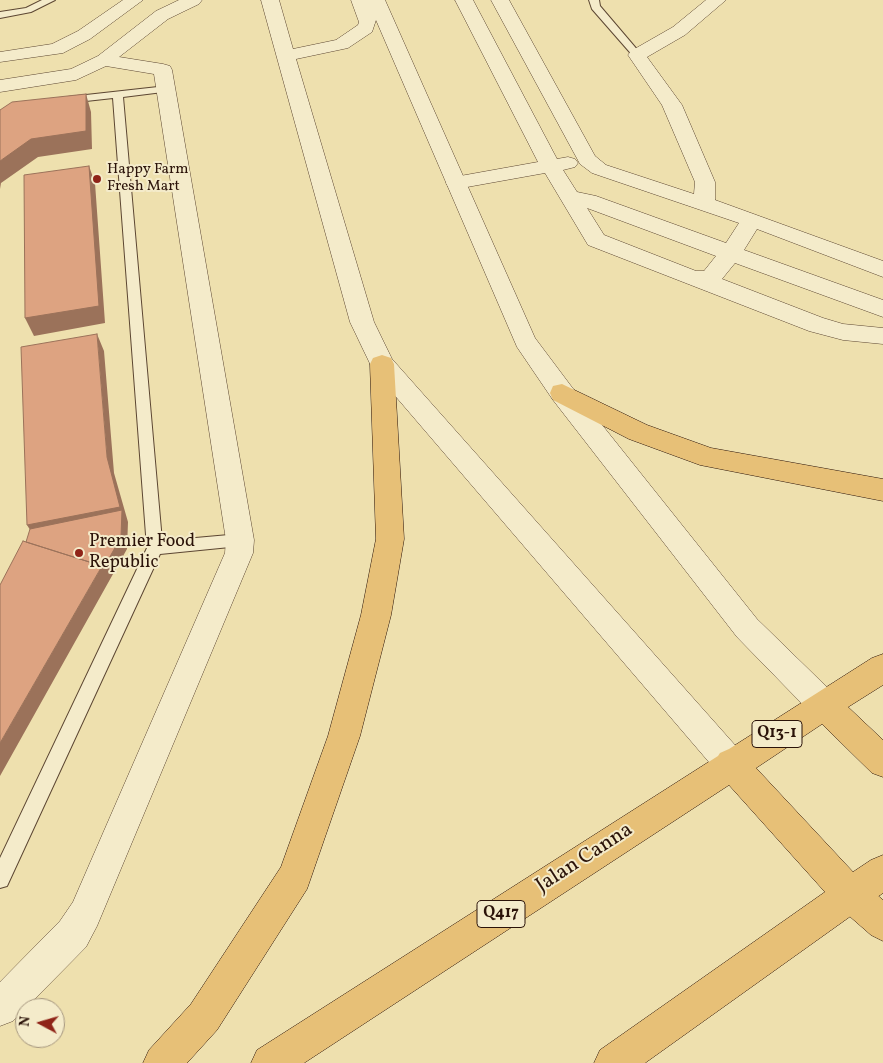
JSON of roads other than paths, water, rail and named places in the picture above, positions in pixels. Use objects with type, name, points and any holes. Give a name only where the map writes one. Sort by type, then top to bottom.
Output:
[{"type":"main road","points":[[162,1063],[204,1017],[295,877],[344,736],[376,615],[390,539],[382,364]]},
{"type":"main road","points":[[562,393],[638,432],[709,458],[786,474],[883,490]]},
{"type":"main road","name":"Q13-1","points":[[824,705],[883,668]]},
{"type":"main road","points":[[824,705],[883,762]]},
{"type":"main road","name":"Jalan Canna","points":[[270,1063],[824,705]]},
{"type":"main road","points":[[731,764],[851,895],[883,923]]},
{"type":"main road","points":[[613,1063],[883,872]]},
{"type":"street","points":[[0,57],[57,49],[84,34],[134,0]]},
{"type":"street","points":[[5,90],[76,74],[104,60],[162,15],[193,0]]},
{"type":"street","points":[[285,55],[323,50],[342,44],[366,28],[368,22],[360,0]]},
{"type":"street","points":[[376,0],[525,341],[562,393],[747,628],[824,705]]},
{"type":"street","points":[[464,0],[547,159],[596,240],[817,325],[843,332],[883,336]]},
{"type":"street","points":[[500,0],[587,160],[600,169],[704,202],[883,269]]},
{"type":"street","points":[[704,202],[705,182],[672,105],[637,55],[679,31],[717,0]]},
{"type":"street","points":[[272,7],[302,35],[330,39],[356,35]]},
{"type":"street","points":[[272,7],[362,322],[382,364],[731,764]]},
{"type":"street","points":[[486,42],[520,38]]},
{"type":"street","points":[[0,1008],[73,934],[85,914],[239,553],[240,540],[168,88],[163,70],[104,60]]},
{"type":"street","points":[[453,176],[547,159],[587,160]]},
{"type":"street","points":[[570,198],[589,201],[883,309]]},
{"type":"street","points":[[702,280],[710,279],[752,220]]},
{"type":"lane","points":[[0,16],[28,10],[50,0]]},
{"type":"lane","points":[[594,0],[595,7],[637,55]]},
{"type":"lane","points":[[53,102],[168,88]]},
{"type":"lane","points":[[0,879],[155,548],[118,94]]},
{"type":"lane","points":[[155,548],[240,540]]},
{"type":"place","name":"Happy Farm Fresh Mart","points":[[97,179]]},
{"type":"place","name":"Premier Food Republic","points":[[79,553]]}]
